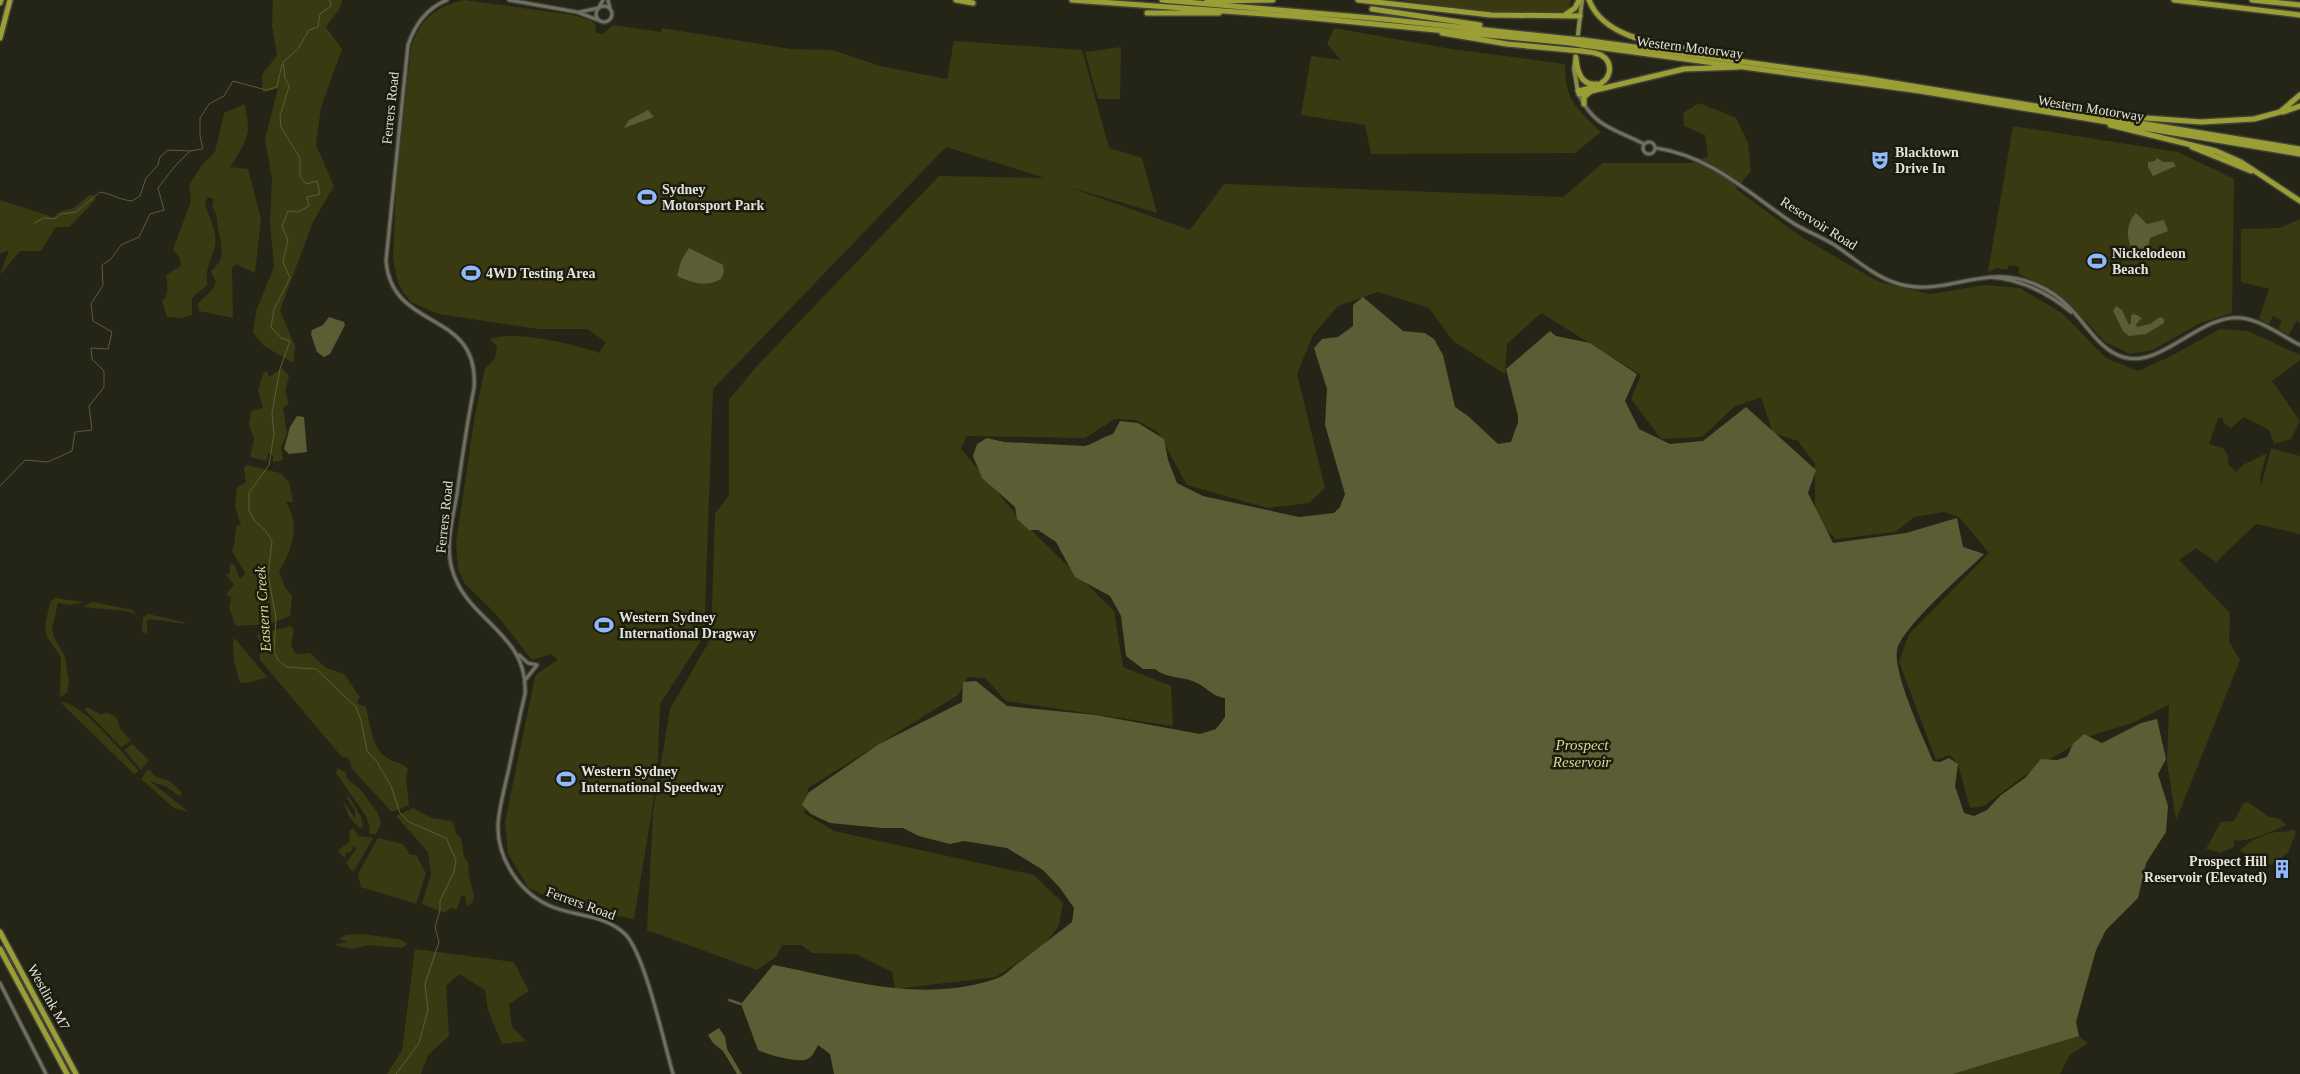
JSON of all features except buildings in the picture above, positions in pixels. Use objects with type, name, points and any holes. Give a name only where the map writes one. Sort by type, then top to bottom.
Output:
[{"type":"highway","points":[[0,38],[10,0]]},
{"type":"highway","points":[[956,0],[973,3]]},
{"type":"highway","name":"Western Motorway","points":[[1072,0],[1399,26],[1746,61],[2300,149]]},
{"type":"highway","name":"Western Motorway","points":[[1162,0],[1526,34],[1571,44]]},
{"type":"highway","points":[[1169,1],[1185,0]]},
{"type":"highway","points":[[1194,0],[1273,0]]},
{"type":"highway","points":[[1358,0],[1475,14],[1580,16]]},
{"type":"highway","points":[[1558,16],[1572,11],[1581,0]]},
{"type":"highway","points":[[1588,0],[1593,11],[1602,20],[1629,35],[1746,61]]},
{"type":"highway","points":[[2174,0],[2197,1],[2300,15]]},
{"type":"highway","points":[[2252,0],[2300,5]]},
{"type":"highway","points":[[1372,9],[1526,34]]},
{"type":"highway","points":[[1147,13],[1237,12]]},
{"type":"highway","points":[[1571,44],[1582,45],[1598,54],[1607,60],[1610,70],[1604,81],[1578,93]]},
{"type":"highway","name":"Western Motorway","points":[[1582,45],[1752,67],[2300,154]]},
{"type":"highway","points":[[1576,58],[1578,73],[1584,81],[1592,84],[1604,81]]},
{"type":"highway","points":[[1578,93],[1590,92],[1684,69],[1752,67]]},
{"type":"highway","points":[[1584,104],[1585,96],[1590,92]]},
{"type":"highway","points":[[2280,112],[2300,95]]},
{"type":"highway","points":[[2105,117],[2134,116],[2212,122],[2254,119],[2300,106]]},
{"type":"highway","points":[[2099,121],[2122,129],[2216,151],[2260,175],[2300,201]]},
{"type":"highway","name":"Westlink M7","points":[[0,932],[76,1074]]},
{"type":"highway","name":"Westlink M7","points":[[0,949],[67,1074]]},
{"type":"main road","points":[[1578,93],[1574,76],[1581,0]]},
{"type":"street","name":"Ferrers Road","points":[[447,0],[434,6],[423,17],[414,30],[408,45],[387,266],[393,286],[405,303],[452,331],[462,340],[469,354],[474,376],[474,388],[451,534],[450,564],[456,581],[464,593],[517,653],[524,667],[526,679],[525,694],[499,814],[498,834],[506,861],[523,886],[537,899],[557,909],[607,922],[617,928],[632,943],[643,972],[673,1074]]},
{"type":"street","points":[[509,0],[577,12],[602,22],[609,20],[612,16],[608,0]]},
{"type":"street","points":[[516,0],[521,3]]},
{"type":"street","points":[[598,20],[595,14],[603,0]]},
{"type":"street","points":[[577,12],[604,6],[610,8]]},
{"type":"street","points":[[1578,93],[1592,116],[1604,126],[1644,144],[1651,142],[1656,148],[1653,152],[1648,153],[1644,150],[1644,144]]},
{"type":"street","name":"Reservoir Road","points":[[1656,148],[1694,158],[1718,169],[1788,220],[1823,238],[1875,273],[1895,283],[1916,288],[1932,288],[1977,277],[2002,276],[2036,284],[2059,298],[2107,348],[2118,355],[2130,358],[2150,356],[2204,327],[2232,318],[2252,321],[2300,346]]},
{"type":"street","points":[[517,653],[528,663],[537,665],[526,679]]},
{"type":"street","points":[[0,983],[46,1074]]},
{"type":"shaded area","points":[[273,0],[342,0],[340,8],[326,27],[342,49],[321,107],[316,145],[334,186],[313,222],[280,310],[295,346],[293,363],[264,346],[253,333],[256,311],[274,267],[270,223],[272,179],[265,139],[278,88],[263,93],[262,75],[277,55],[272,26]]},
{"type":"shaded area","points":[[464,0],[573,15],[590,20],[595,24],[596,33],[603,34],[613,25],[661,32],[662,28],[790,49],[832,50],[880,66],[947,79],[954,41],[1082,50],[1109,148],[1142,158],[1157,213],[1066,186],[1190,230],[1224,184],[1563,197],[1603,163],[1692,163],[1708,156],[1705,135],[1684,126],[1683,113],[1699,103],[1736,118],[1748,143],[1751,171],[1736,189],[1803,238],[1879,282],[1930,294],[1985,285],[2020,288],[2063,314],[2106,358],[2138,371],[2173,355],[2220,329],[2248,331],[2300,355],[2300,360],[2272,381],[2300,421],[2291,439],[2274,444],[2269,430],[2244,417],[2231,428],[2224,423],[2222,417],[2218,418],[2209,444],[2223,448],[2228,456],[2228,464],[2236,472],[2243,465],[2267,453],[2260,477],[2261,487],[2271,448],[2300,456],[2300,534],[2256,524],[2216,562],[2196,548],[2179,560],[2230,613],[2229,642],[2240,660],[2176,820],[2167,762],[2169,705],[2132,723],[2090,736],[2033,769],[1984,806],[1970,808],[1958,764],[1950,755],[1936,760],[1899,662],[1909,634],[1989,553],[1959,517],[1944,512],[1914,517],[1895,532],[1836,539],[1815,519],[1815,464],[1798,441],[1773,433],[1761,397],[1734,407],[1702,437],[1661,439],[1631,399],[1641,375],[1541,313],[1507,344],[1505,374],[1453,341],[1429,308],[1378,292],[1338,306],[1313,335],[1297,374],[1325,488],[1309,503],[1267,508],[1187,485],[1158,432],[1136,420],[1115,419],[1085,438],[967,436],[961,449],[1020,519],[1114,611],[1123,667],[1171,686],[1173,726],[1006,701],[985,678],[968,677],[958,695],[808,788],[804,813],[834,831],[1034,875],[1063,903],[1059,925],[1046,943],[996,977],[895,989],[892,972],[855,954],[812,953],[801,945],[782,945],[776,957],[757,970],[647,930],[653,812],[670,709],[711,638],[715,514],[729,495],[729,400],[757,366],[939,176],[1045,178],[946,147],[713,389],[704,636],[660,704],[657,780],[634,919],[563,905],[528,887],[508,854],[505,822],[535,677],[558,660],[551,654],[532,660],[495,613],[465,584],[458,569],[456,542],[475,415],[485,369],[495,358],[497,347],[490,339],[514,336],[529,337],[560,342],[599,353],[606,342],[587,329],[539,329],[438,314],[411,302],[398,283],[393,259],[396,185],[411,48],[414,38],[430,16],[445,6]]},
{"type":"shaded area","points":[[1402,0],[1571,0],[1568,10],[1550,13],[1508,14]]},
{"type":"shaded area","points":[[1334,28],[1451,49],[1565,64],[1567,87],[1570,96],[1578,109],[1601,132],[1575,153],[1371,154],[1365,125],[1301,115],[1311,56],[1341,60],[1327,44]]},
{"type":"shaded area","points":[[1121,47],[1120,99],[1098,99],[1085,52]]},
{"type":"shaded area","points":[[244,104],[247,114],[248,131],[244,144],[230,167],[248,169],[261,219],[255,273],[236,264],[232,268],[233,318],[199,311],[198,303],[212,290],[216,282],[211,271],[219,261],[222,251],[215,211],[212,206],[214,199],[208,197],[205,203],[216,241],[208,268],[207,285],[192,298],[192,315],[181,318],[167,317],[162,301],[167,293],[166,275],[181,266],[180,259],[173,249],[191,201],[189,185],[202,165],[215,152],[224,113]]},
{"type":"shaded area","points":[[2013,126],[2178,152],[2234,179],[2232,313],[2200,323],[2153,350],[2130,354],[2105,342],[2067,301],[2050,288],[2019,274],[2019,267],[2009,265],[2007,270],[1997,268],[1988,272]]},
{"type":"shaded area","points":[[91,194],[96,199],[69,227],[56,227],[41,251],[20,251],[0,275],[9,250],[0,254],[0,200],[53,217],[59,212],[74,208]]},
{"type":"shaded area","points":[[2300,219],[2300,323],[2296,321],[2289,335],[2278,329],[2282,321],[2273,316],[2269,324],[2259,319],[2269,289],[2241,282],[2241,229],[2279,228]]},
{"type":"shaded area","points":[[282,368],[289,376],[285,392],[289,403],[283,408],[287,433],[281,448],[283,460],[273,462],[273,456],[269,452],[266,461],[250,457],[254,439],[249,425],[251,411],[263,408],[258,390],[263,373],[267,371],[269,377]]},
{"type":"shaded area","points":[[247,465],[280,473],[289,482],[293,502],[286,502],[291,511],[293,521],[293,538],[288,555],[279,572],[285,587],[292,596],[290,616],[270,624],[236,626],[229,608],[231,598],[226,594],[234,585],[226,575],[230,573],[230,563],[235,566],[239,578],[242,578],[245,573],[232,551],[237,525],[241,526],[235,506],[237,488],[246,482],[244,468]]},
{"type":"shaded area","points":[[55,598],[84,602],[70,605],[58,603],[52,628],[54,637],[65,657],[69,682],[67,693],[60,697],[61,657],[47,637],[45,626],[50,602]]},
{"type":"shaded area","points":[[93,602],[133,610],[136,615],[127,611],[82,607]]},
{"type":"shaded area","points":[[148,614],[186,624],[150,619],[147,621],[147,634],[142,632],[143,617]]},
{"type":"shaded area","points":[[290,626],[294,629],[291,646],[296,654],[310,653],[326,668],[344,674],[360,697],[357,700],[358,704],[366,707],[372,735],[382,754],[408,769],[406,779],[409,805],[392,812],[352,769],[348,757],[342,757],[260,660],[260,642],[257,635]]},
{"type":"shaded area","points":[[233,638],[267,677],[252,682],[240,683],[234,661]]},
{"type":"shaded area","points":[[60,702],[80,710],[91,719],[139,771],[134,774]]},
{"type":"shaded area","points":[[87,707],[100,714],[108,713],[116,717],[120,728],[131,741],[121,747],[84,709]]},
{"type":"shaded area","points":[[132,744],[149,760],[141,770],[124,750]]},
{"type":"shaded area","points":[[338,768],[346,773],[346,778],[361,790],[377,812],[381,823],[376,834],[369,834],[370,827],[366,816],[336,773]]},
{"type":"shaded area","points":[[148,769],[156,777],[170,781],[182,793],[180,797],[167,787],[150,781],[189,812],[174,808],[141,779]]},
{"type":"shaded area","points":[[348,795],[361,817],[363,828],[355,824],[348,814],[343,801],[355,818],[355,811],[347,798]]},
{"type":"shaded area","points":[[2248,802],[2269,817],[2280,819],[2286,825],[2252,838],[2234,840],[2234,847],[2221,853],[2206,849],[2221,822],[2234,821],[2244,803]]},
{"type":"shaded area","points":[[413,808],[432,818],[452,821],[457,835],[461,838],[464,857],[469,864],[468,869],[474,897],[473,902],[467,906],[465,896],[462,895],[457,909],[451,908],[444,913],[422,904],[431,874],[428,852],[396,816]]},
{"type":"shaded area","points":[[353,828],[358,836],[373,838],[354,871],[352,871],[346,863],[356,849],[354,845],[351,852],[346,853],[345,859],[338,851],[350,841],[349,831]]},
{"type":"shaded area","points":[[2292,829],[2296,832],[2288,853],[2270,865],[2269,863],[2257,861],[2240,851],[2247,844],[2263,836],[2273,832]]},
{"type":"shaded area","points":[[378,838],[403,844],[410,855],[416,855],[426,873],[416,904],[361,887],[358,874]]},
{"type":"shaded area","points":[[362,934],[399,939],[408,944],[402,948],[368,945],[353,949],[336,944],[348,942],[339,939],[346,935]]},
{"type":"shaded area","points":[[415,949],[514,962],[529,991],[509,1004],[512,1027],[526,1041],[502,1044],[488,1010],[485,990],[459,974],[446,986],[449,1036],[428,1055],[421,1074],[387,1074],[402,1050]]},
{"type":"shaded area","points":[[2079,1036],[2088,1043],[2070,1055],[2060,1074],[1953,1074]]},
{"type":"water","points":[[648,110],[654,117],[624,128],[629,120]]},
{"type":"water","points":[[2157,158],[2163,162],[2173,162],[2176,166],[2153,176],[2148,167],[2148,162],[2155,161]]},
{"type":"water","points":[[2136,213],[2147,224],[2164,220],[2168,231],[2150,238],[2148,248],[2143,257],[2133,250],[2128,238],[2129,224]]},
{"type":"water","points":[[689,248],[723,265],[724,272],[721,279],[704,284],[677,276],[681,261]]},
{"type":"water","name":"Prospect Reservoir","points":[[1363,297],[1403,331],[1425,333],[1434,339],[1443,355],[1455,407],[1468,416],[1498,444],[1511,442],[1518,422],[1506,369],[1550,331],[1556,336],[1590,343],[1637,374],[1625,401],[1639,429],[1670,444],[1703,441],[1746,407],[1816,470],[1808,493],[1833,543],[1906,533],[1957,518],[1963,547],[1984,554],[1935,600],[1910,628],[1901,640],[1897,650],[1897,660],[1904,689],[1933,761],[1940,762],[1949,758],[1958,764],[1955,786],[1964,813],[1974,816],[1987,810],[2001,795],[2025,778],[2041,759],[2057,760],[2067,757],[2073,744],[2084,734],[2102,743],[2141,723],[2157,719],[2166,759],[2158,774],[2168,806],[2166,832],[2146,863],[2138,898],[2106,930],[2096,950],[2076,1022],[2079,1036],[1953,1074],[834,1074],[830,1054],[818,1045],[811,1056],[805,1060],[781,1058],[758,1050],[741,1004],[773,965],[884,987],[939,989],[967,986],[1001,977],[1072,922],[1074,908],[1060,888],[1043,870],[1007,848],[964,841],[950,844],[919,836],[903,828],[830,823],[811,814],[802,805],[808,793],[879,744],[962,702],[963,682],[976,681],[1007,706],[1096,715],[1200,734],[1216,729],[1225,717],[1225,698],[1217,696],[1192,681],[1165,674],[1155,669],[1143,669],[1126,656],[1121,616],[1110,596],[1075,577],[1056,542],[1038,530],[1029,530],[1017,519],[1015,507],[982,478],[973,456],[977,444],[987,438],[1004,442],[1085,446],[1113,434],[1120,421],[1138,423],[1164,439],[1168,460],[1177,483],[1203,496],[1299,517],[1334,513],[1340,507],[1345,494],[1325,425],[1327,389],[1314,348],[1322,339],[1338,337],[1353,326],[1353,305]]},
{"type":"water","points":[[2116,306],[2122,310],[2129,325],[2131,323],[2131,315],[2135,314],[2142,318],[2136,324],[2137,327],[2150,324],[2160,317],[2164,319],[2164,323],[2146,334],[2129,336],[2123,331],[2113,311]]},
{"type":"water","points":[[329,317],[344,322],[345,325],[330,354],[324,357],[317,352],[311,334],[312,330],[323,325]]},
{"type":"water","points":[[297,416],[304,417],[307,452],[289,454],[284,449],[290,427]]},
{"type":"water","points":[[719,1028],[725,1037],[727,1049],[742,1074],[737,1074],[723,1051],[713,1043],[708,1035]]},
{"type":"waterway","name":"Eastern Creek","points":[[330,0],[331,6],[320,14],[318,27],[309,30],[298,49],[283,62],[285,78],[289,86],[280,116],[281,127],[300,158],[300,176],[306,184],[317,181],[320,194],[307,197],[309,206],[298,212],[288,211],[282,226],[288,240],[283,262],[290,278],[274,309],[271,327],[281,338],[290,341],[280,369],[272,413],[274,434],[269,465],[249,493],[249,510],[254,520],[265,530],[272,541],[268,575],[276,618],[274,651],[278,660],[287,667],[316,669],[356,707],[361,720],[367,751],[377,762],[391,786],[400,813],[409,822],[446,838],[456,860],[454,872],[440,901],[440,910],[435,927],[439,942],[425,984],[428,1010],[419,1043],[396,1074]]},
{"type":"waterway","points":[[0,486],[25,460],[48,462],[72,451],[75,432],[92,430],[89,406],[104,387],[104,371],[92,359],[91,348],[108,349],[112,332],[93,321],[91,304],[103,285],[102,265],[111,259],[121,245],[139,237],[150,214],[164,210],[158,188],[175,166],[190,151],[203,149],[200,136],[200,118],[209,104],[224,96],[233,81],[266,90],[277,87],[282,64]]},
{"type":"waterway","points":[[34,223],[44,218],[55,219],[61,214],[76,212],[100,192],[132,201],[140,196],[146,178],[158,165],[160,157],[168,150],[190,151]]},
{"type":"waterway","points":[[729,1000],[741,1004]]},
{"type":"place","name":"Blacktown Drive In","points":[[1880,160]]},
{"type":"place","name":"Sydney Motorsport Park","points":[[647,197]]},
{"type":"place","name":"Nickelodeon Beach","points":[[2097,261]]},
{"type":"place","name":"4WD Testing Area","points":[[471,273]]},
{"type":"place","name":"Western Sydney International Dragway","points":[[604,625]]},
{"type":"place","name":"Western Sydney International Speedway","points":[[566,779]]},
{"type":"place","name":"Prospect Hill Reservoir (Elevated)","points":[[2282,869]]}]
